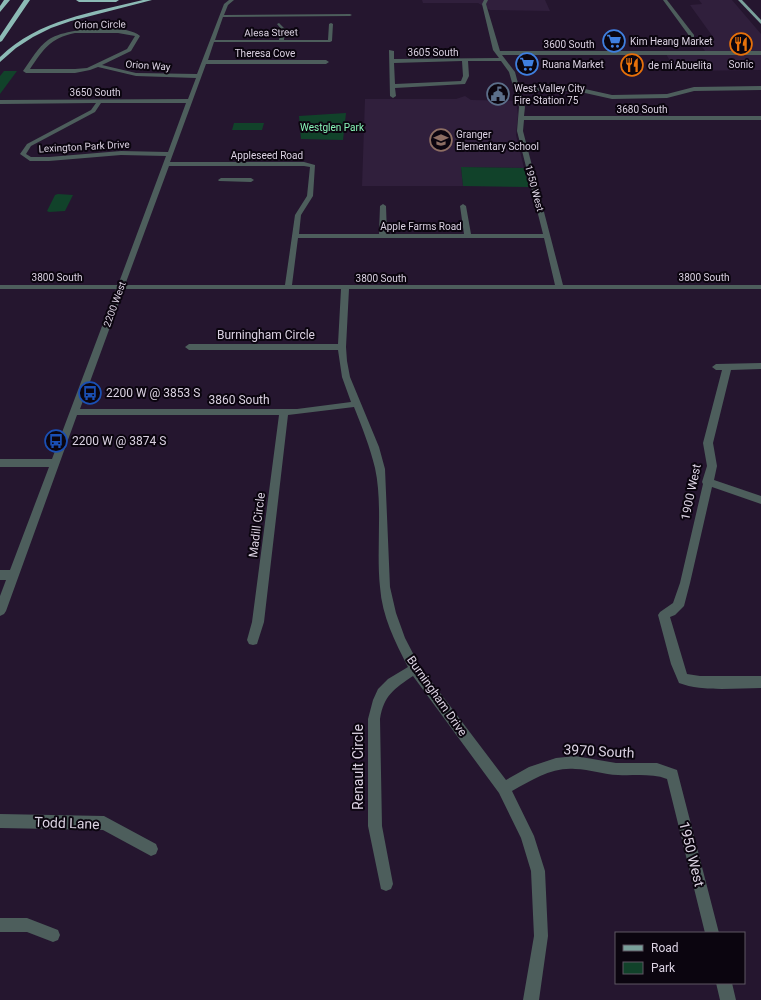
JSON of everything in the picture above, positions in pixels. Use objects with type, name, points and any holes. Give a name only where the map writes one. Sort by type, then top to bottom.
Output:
[{"type":"highway","points":[[0,10],[7,0]]},
{"type":"highway","points":[[79,0],[116,0]]},
{"type":"highway","points":[[0,60],[17,43],[45,28],[72,19],[149,0]]},
{"type":"highway","points":[[0,40],[29,1]]},
{"type":"main road","points":[[740,0],[761,23]]},
{"type":"street","name":"2200 West","points":[[0,611],[226,4],[232,0]]},
{"type":"street","name":"1950 West","points":[[486,0],[484,4],[498,53],[512,72],[522,107],[520,130],[560,288]]},
{"type":"street","points":[[665,0],[692,36]]},
{"type":"street","points":[[222,16],[350,16]]},
{"type":"street","points":[[279,24],[283,29],[281,41]]},
{"type":"street","name":"Alesa Street","points":[[212,41],[330,41],[331,24]]},
{"type":"street","name":"Orion Circle","points":[[75,32],[130,32],[138,35],[135,43],[129,50],[98,65],[81,71],[26,71],[48,41],[58,35],[75,32]]},
{"type":"street","points":[[392,51],[393,96]]},
{"type":"street","name":"3600 South","points":[[498,53],[761,53]]},
{"type":"street","points":[[393,86],[463,83],[466,76],[465,60]]},
{"type":"street","name":"3605 South","points":[[392,61],[503,60]]},
{"type":"street","name":"Theresa Cove","points":[[204,62],[326,62]]},
{"type":"street","name":"Orion Way","points":[[98,65],[122,73],[134,75],[199,76]]},
{"type":"street","points":[[517,89],[576,89],[612,97],[667,96],[696,89],[761,88]]},
{"type":"street","name":"Lexington Park Drive","points":[[100,101],[93,110],[29,145],[23,154],[30,159],[49,159],[121,154],[170,154]]},
{"type":"street","name":"3650 South","points":[[0,102],[190,101]]},
{"type":"street","name":"3680 South","points":[[522,118],[761,118]]},
{"type":"street","name":"Appleseed Road","points":[[166,164],[304,164],[313,166],[310,196],[298,215],[288,287]]},
{"type":"street","points":[[237,180],[241,164]]},
{"type":"street","points":[[221,180],[251,180]]},
{"type":"street","points":[[383,206],[383,236]]},
{"type":"street","points":[[463,206],[468,236]]},
{"type":"street","name":"Apple Farms Road","points":[[295,236],[547,236]]},
{"type":"street","name":"3800 South","points":[[0,287],[761,287]]},
{"type":"street","name":"Burningham Drive","points":[[345,288],[342,346],[346,377],[374,447],[380,469],[385,587],[390,613],[400,640],[415,669],[504,788],[527,836],[538,871],[541,936],[531,1000]]},
{"type":"street","name":"Burningham Circle","points":[[189,347],[342,346]]},
{"type":"street","points":[[716,367],[761,366]]},
{"type":"street","name":"1900 West","points":[[727,367],[708,443],[712,466],[707,482],[685,583],[678,606],[671,612],[664,615],[677,664],[683,679],[700,682],[761,682]]},
{"type":"street","name":"3860 South","points":[[74,412],[284,412],[318,410],[356,404]]},
{"type":"street","name":"Madill Circle","points":[[253,640],[258,622],[284,412]]},
{"type":"street","points":[[0,463],[56,463]]},
{"type":"street","points":[[707,482],[761,500]]},
{"type":"street","points":[[0,575],[13,574]]},
{"type":"street","name":"Renault Circle","points":[[386,884],[374,826],[374,719],[376,706],[380,695],[390,685],[415,669]]},
{"type":"street","name":"3970 South","points":[[504,788],[534,772],[556,764],[575,762],[616,769],[657,769],[672,775]]},
{"type":"street","name":"1950 West","points":[[672,775],[712,932]]},
{"type":"street","name":"Todd Lane","points":[[0,821],[104,823],[151,849]]},
{"type":"street","points":[[0,925],[27,925],[53,935]]},
{"type":"street","points":[[724,984],[728,1000]]},
{"type":"shaded area","points":[[422,0],[545,0],[550,11],[490,10],[478,3],[423,3]]},
{"type":"shaded area","points":[[699,0],[732,0],[761,34],[761,70],[676,71],[666,54],[707,54],[696,38],[713,37],[690,5],[702,4]]},
{"type":"shaded area","name":"Granger Elementary School","points":[[465,96],[471,100],[516,101],[518,115],[516,135],[524,168],[461,167],[463,186],[362,186],[365,99],[456,99]]},
{"type":"green space","points":[[4,71],[17,71],[0,94],[0,76]]},
{"type":"green space","name":"Westglen Park","points":[[346,113],[343,140],[301,139],[299,116]]},
{"type":"green space","points":[[234,123],[264,123],[262,130],[232,130]]},
{"type":"green space","points":[[461,167],[524,168],[529,187],[463,186]]},
{"type":"green space","points":[[55,195],[73,195],[65,211],[47,211]]},
{"type":"place","name":"Kim Heang Market","points":[[614,41]]},
{"type":"place","name":"Sonic","points":[[741,44]]},
{"type":"place","name":"Ruana Market","points":[[527,64]]},
{"type":"place","name":"de mi Abuelita","points":[[632,65]]},
{"type":"place","name":"West Valley City Fire Station 75","points":[[498,94]]},
{"type":"place","name":"Granger Elementary School","points":[[441,140]]},
{"type":"place","name":"2200 W @ 3853 S","points":[[90,393]]},
{"type":"place","name":"2200 W @ 3874 S","points":[[56,441]]}]
